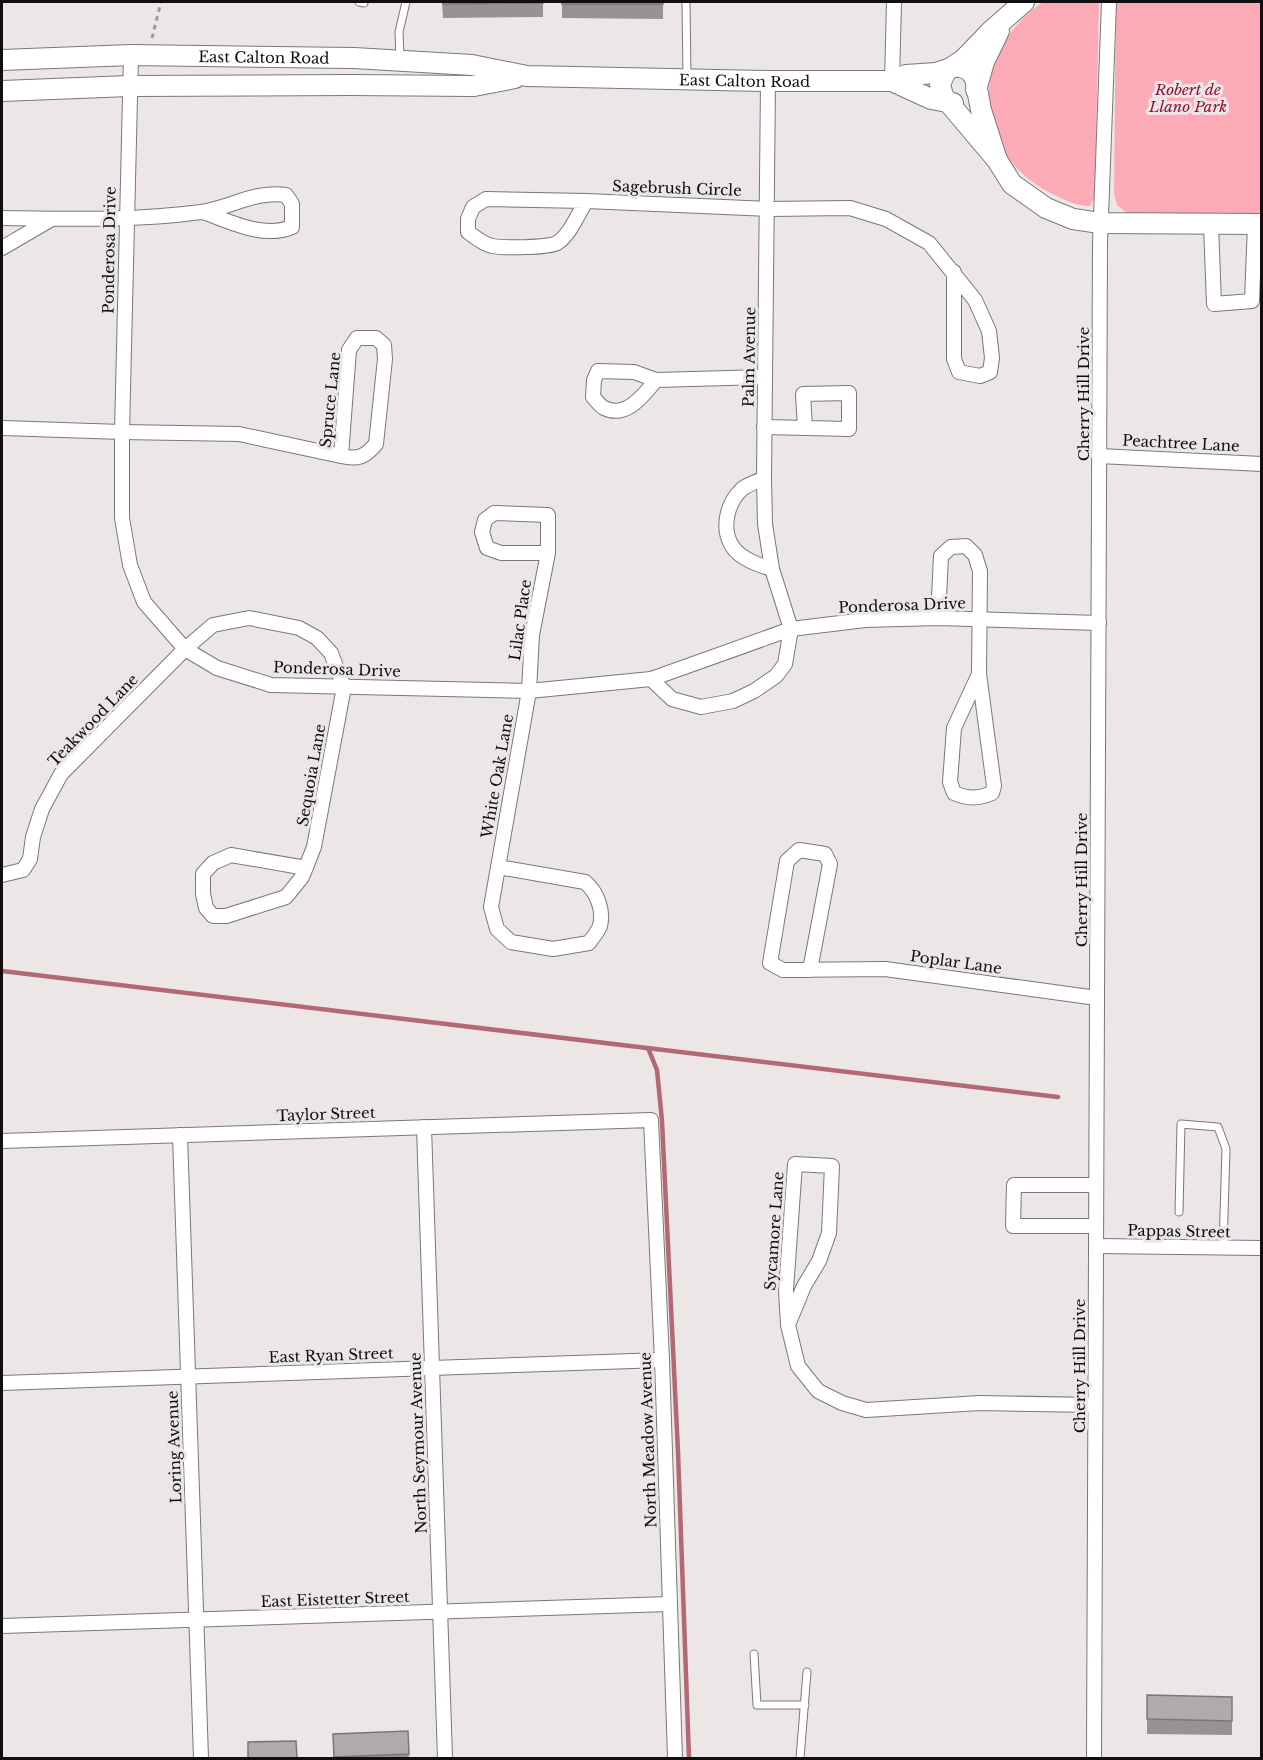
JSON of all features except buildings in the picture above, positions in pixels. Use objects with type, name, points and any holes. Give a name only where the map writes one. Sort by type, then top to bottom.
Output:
[{"type":"main road","points":[[1024,2],[963,60],[949,69],[943,75],[940,84],[941,92],[948,102],[997,160],[1012,184],[1046,208],[1073,219],[1100,223],[1258,224]]},
{"type":"main road","points":[[948,102],[965,102],[972,97],[978,86],[984,62],[1004,21]]},
{"type":"main road","name":"East Calton Road","points":[[7,58],[131,55],[354,58],[472,65],[527,76],[768,81],[892,81],[906,75],[936,73],[949,69]]},
{"type":"main road","points":[[350,85],[354,58]]},
{"type":"main road","points":[[949,69],[958,66],[969,70],[975,78],[981,110],[997,160]]},
{"type":"main road","name":"East Calton Road","points":[[2,91],[129,86],[474,86],[527,76]]},
{"type":"main road","name":"East Calton Road","points":[[892,81],[931,99],[948,102]]},
{"type":"street","name":"Cherry Hill Drive","points":[[1094,1758],[1100,223],[1108,2]]},
{"type":"street","points":[[892,3],[892,81]]},
{"type":"street","name":"Ponderosa Drive","points":[[131,55],[126,218],[122,518],[130,565],[144,602],[185,649],[217,668],[271,685],[529,691],[651,680],[792,629],[865,620],[938,618],[1099,623]]},
{"type":"street","name":"Palm Avenue","points":[[768,81],[765,524],[772,569],[792,629]]},
{"type":"street","points":[[2,218],[50,220],[126,218],[203,212],[271,193],[286,195],[292,204],[292,227],[281,231],[251,229],[203,212]]},
{"type":"street","name":"Sagebrush Circle","points":[[586,201],[565,235],[556,243],[540,247],[492,246],[468,232],[468,219],[473,207],[486,200],[586,201],[768,209],[850,208],[886,219],[929,243],[954,272],[975,300],[989,331],[992,358],[990,372],[980,376],[958,372],[954,359],[954,272]]},
{"type":"street","points":[[2,248],[50,220]]},
{"type":"street","points":[[1211,224],[1214,304],[1252,301],[1258,224]]},
{"type":"street","name":"Spruce Lane","points":[[2,428],[239,434],[341,456],[355,459],[367,455],[376,444],[385,359],[384,345],[376,338],[357,338],[349,350],[341,456]]},
{"type":"street","points":[[656,380],[765,377]]},
{"type":"street","points":[[764,427],[805,428]]},
{"type":"street","name":"Peachtree Lane","points":[[1099,456],[1262,464]]},
{"type":"street","points":[[764,478],[744,488],[731,502],[725,527],[732,547],[751,562],[772,569]]},
{"type":"street","name":"Lilac Place","points":[[529,691],[532,635],[548,553],[548,515],[494,513],[485,520],[483,532],[487,548],[501,553],[548,553]]},
{"type":"street","points":[[938,618],[941,556],[951,547],[966,546],[975,555],[980,571],[979,674],[994,786],[992,792],[981,798],[966,798],[954,793],[950,782],[954,728],[979,674]]},
{"type":"street","name":"Teakwood Lane","points":[[2,875],[23,870],[30,859],[33,837],[42,809],[61,774],[185,649],[213,625],[249,618],[299,628],[317,638],[330,653],[344,687]]},
{"type":"street","points":[[651,680],[672,699],[701,707],[733,702],[776,676],[785,664],[792,629]]},
{"type":"street","name":"Sequoia Lane","points":[[306,868],[231,855],[213,863],[203,874],[206,908],[213,916],[226,916],[286,897],[302,877],[306,868],[314,847],[344,687]]},
{"type":"street","name":"White Oak Lane","points":[[498,867],[585,882],[594,890],[601,910],[600,928],[589,943],[553,949],[511,942],[497,929],[491,907],[498,867],[529,691]]},
{"type":"street","name":"Poplar Lane","points":[[810,970],[830,864],[825,855],[799,850],[787,861],[770,963],[783,970],[810,970],[885,969],[1097,998]]},
{"type":"street","name":"Taylor Street","points":[[2,1141],[651,1120]]},
{"type":"street","name":"North Meadow Avenue","points":[[651,1120],[662,1360],[675,1758]]},
{"type":"street","name":"North Seymour Avenue","points":[[424,1127],[445,1758]]},
{"type":"street","name":"Loring Avenue","points":[[180,1135],[201,1758]]},
{"type":"street","name":"Sycamore Lane","points":[[788,1325],[804,1286],[819,1261],[829,1233],[832,1166],[795,1164],[786,1290],[788,1325],[798,1366],[818,1391],[842,1404],[866,1410],[980,1403],[1095,1405]]},
{"type":"street","points":[[1096,1185],[1014,1185],[1013,1226],[1096,1226]]},
{"type":"street","name":"Pappas Street","points":[[1096,1246],[1262,1248]]},
{"type":"street","name":"East Ryan Street","points":[[2,1383],[662,1360]]},
{"type":"street","name":"East Eistetter Street","points":[[2,1626],[669,1604]]},
{"type":"lane","points":[[400,61],[399,32],[406,2]]},
{"type":"lane","points":[[686,2],[687,79]]},
{"type":"lane","points":[[1179,1212],[1181,1124],[1218,1127],[1226,1149],[1222,1248]]},
{"type":"lane","points":[[754,1654],[757,1705],[805,1705]]},
{"type":"lane","points":[[800,1758],[807,1672]]},
{"type":"path","points":[[150,43],[161,2]]},
{"type":"green space","points":[[1043,2],[1099,2],[1095,189],[1094,199],[1090,206],[1072,203],[1054,195],[1019,170],[1002,147],[992,122],[989,96],[992,70],[1003,45],[1020,22]]},
{"type":"green space","name":"Robert de Llano Park","points":[[1116,2],[1261,2],[1261,214],[1127,213],[1117,205],[1114,194]]},
{"type":"waterway","points":[[2,971],[1058,1097]]},
{"type":"waterway","points":[[648,1048],[657,1070],[662,1121],[678,1452],[689,1758]]}]
